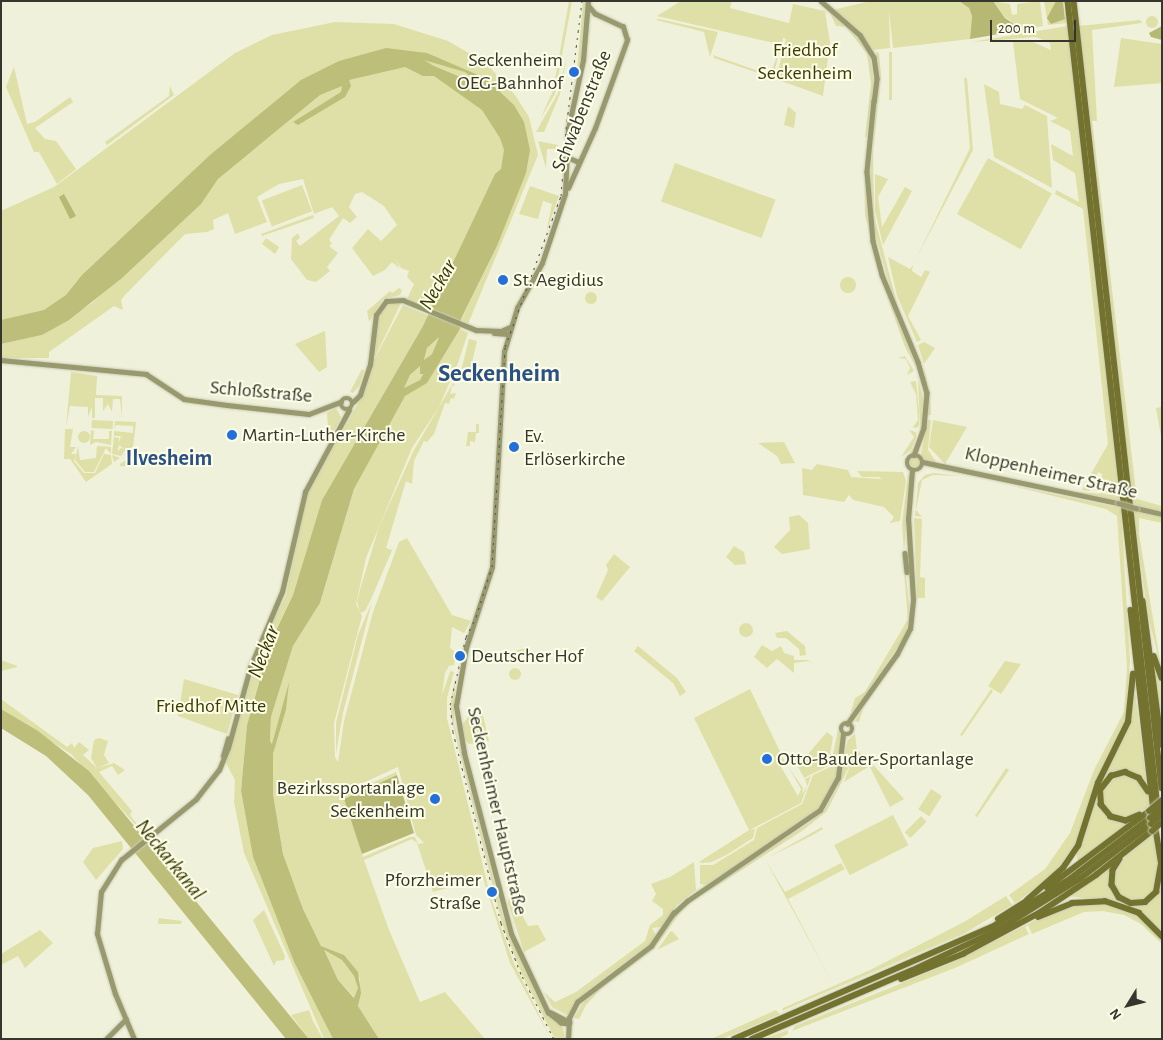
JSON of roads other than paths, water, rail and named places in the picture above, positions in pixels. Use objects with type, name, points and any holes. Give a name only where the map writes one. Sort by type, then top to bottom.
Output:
[{"type":"highway","points":[[1068,1],[1132,585],[1162,830]]},
{"type":"highway","points":[[1074,1],[1136,574],[1162,788]]},
{"type":"highway","points":[[1136,574],[1150,646],[1162,745]]},
{"type":"highway","points":[[1132,585],[1134,657],[1152,799],[1161,863],[1160,883],[1154,894],[1142,902],[1128,902],[1116,894],[1111,879],[1115,866],[1150,821],[1162,807]]},
{"type":"highway","points":[[1150,646],[1162,678]]},
{"type":"highway","points":[[1020,915],[1027,900],[1063,868],[1078,846],[1098,783],[1128,722],[1134,657]]},
{"type":"highway","points":[[1152,799],[1143,782],[1129,773],[1110,776],[1100,790],[1102,808],[1114,819],[1162,822]]},
{"type":"highway","points":[[1020,915],[1150,821],[1162,800]]},
{"type":"highway","points":[[1027,900],[1162,814]]},
{"type":"highway","points":[[752,1039],[946,956],[1020,915],[1126,852]]},
{"type":"highway","points":[[734,1039],[1020,915],[1072,903],[1101,900],[1136,912],[1162,936]]},
{"type":"main road","points":[[568,1039],[569,1023],[593,988],[647,949],[686,898],[730,872],[820,810],[835,788],[846,734],[850,725],[905,641],[912,608],[906,560],[908,518],[911,488],[918,463],[925,417],[926,387],[878,261],[868,198],[868,145],[876,87],[870,52],[854,30],[821,1]]},
{"type":"main road","points":[[587,16],[595,14],[588,4]]},
{"type":"main road","name":"Seckenheimer Hauptstraße","points":[[545,1008],[506,919],[461,740],[456,706],[466,648],[492,567],[507,337],[519,303],[542,263],[566,194],[568,129],[583,60],[588,4]]},
{"type":"main road","name":"Schwabenstraße","points":[[566,194],[595,128],[627,40],[623,28],[595,14]]},
{"type":"main road","points":[[567,157],[579,162]]},
{"type":"main road","points":[[134,1039],[102,954],[97,917],[101,892],[110,874],[132,852],[196,799],[216,774],[227,753],[250,668],[282,592],[305,492],[344,419],[344,407],[361,389],[372,357],[377,312],[389,300],[406,301],[473,329],[501,334],[507,337]]},
{"type":"main road","points":[[488,331],[510,327]]},
{"type":"main road","name":"Schloßstraße","points":[[1,360],[146,374],[188,400],[309,414],[330,406],[344,407],[345,398],[352,400]]},
{"type":"main road","name":"Kloppenheimer Straße","points":[[918,463],[1017,481],[1162,514]]},
{"type":"main road","points":[[846,734],[842,727],[850,725]]},
{"type":"main road","points":[[545,1008],[569,1023]]},
{"type":"main road","points":[[545,1008],[568,1032]]},
{"type":"main road","points":[[106,1039],[126,1019]]},
{"type":"main road","points":[[561,1023],[569,1023]]},
{"type":"railway","points":[[554,1039],[521,974],[501,923],[453,732],[450,705],[466,637],[476,617],[492,567],[505,347],[561,196],[566,129],[582,1]]},
{"type":"place","name":"Seckenheim OEG-Bahnhof","points":[[574,72]]},
{"type":"place","name":"St. Aegidius","points":[[503,280]]},
{"type":"place","name":"Martin-Luther-Kirche","points":[[232,435]]},
{"type":"place","name":"Ev. Erlöserkirche","points":[[514,447]]},
{"type":"place","name":"Deutscher Hof","points":[[460,656]]},
{"type":"place","name":"Otto-Bauder-Sportanlage","points":[[767,759]]},
{"type":"place","name":"Bezirkssportanlage Seckenheim","points":[[435,799]]},
{"type":"place","name":"Pforzheimer Straße","points":[[492,892]]},
{"type":"district","name":"Seckenheim","points":[[499,374]]},
{"type":"district","name":"Ilvesheim","points":[[169,459]]},
{"type":"park label","name":"Friedhof Seckenheim","points":[[805,62]]},
{"type":"park label","name":"Friedhof Mitte","points":[[211,706]]},
{"type":"water label","name":"Neckar","points":[[438,285]]},
{"type":"water label","name":"Neckar","points":[[264,652]]},
{"type":"water label","name":"Neckarkanal","points":[[170,860]]}]
